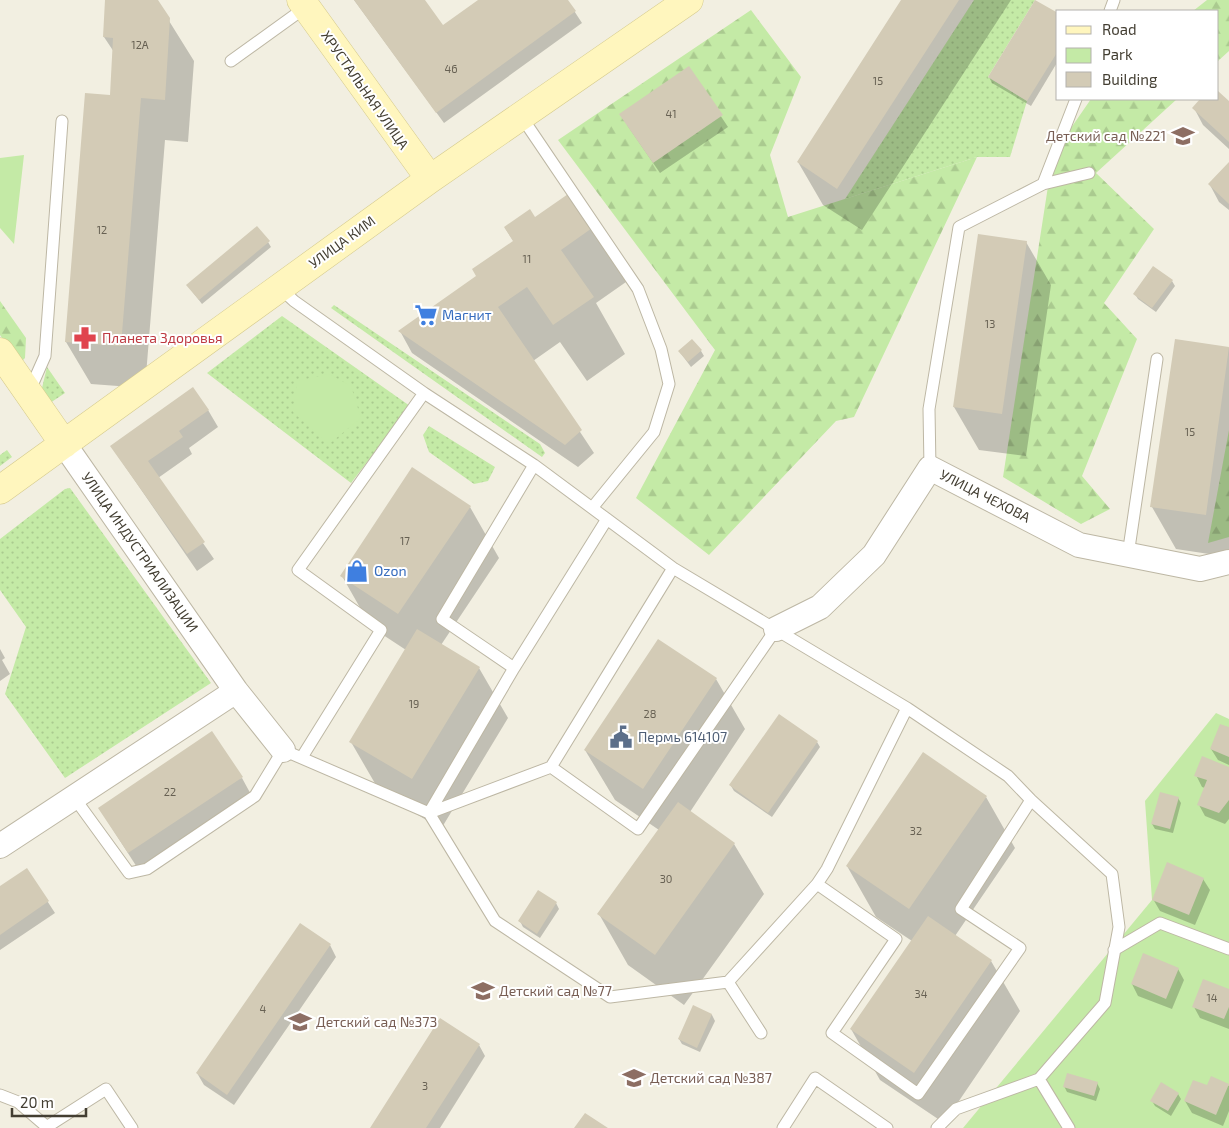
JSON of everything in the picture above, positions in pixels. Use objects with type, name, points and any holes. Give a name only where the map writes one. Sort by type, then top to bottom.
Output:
[{"type":"street","name":"УЛИЦА КИМ","points":[[0,490],[430,179],[689,0]]},
{"type":"street","name":"ХРУСТАЛЬНАЯ УЛИЦА","points":[[304,3],[430,179]]},
{"type":"street","name":"УЛИЦА ИНДУСТРИАЛИЗАЦИИ","points":[[0,352],[236,691],[293,753]]},
{"type":"street","name":"УЛИЦА ЧЕХОВА","points":[[776,629],[820,607],[874,555],[930,468],[1079,545],[1200,569],[1229,562]]},
{"type":"street","points":[[0,846],[73,796],[236,691]]},
{"type":"lane","points":[[231,61],[304,3]]},
{"type":"lane","points":[[1043,184],[1076,100]]},
{"type":"lane","points":[[521,116],[638,290],[661,349],[669,384],[654,432],[592,508]]},
{"type":"lane","points":[[28,392],[45,356],[62,121]]},
{"type":"lane","points":[[930,468],[929,409],[959,227],[1043,184],[1089,173]]},
{"type":"lane","points":[[279,287],[294,301],[424,393],[534,465],[673,568],[907,708],[1008,776],[1031,800],[1112,874],[1118,927],[1105,1002],[1039,1079],[956,1109],[937,1128]]},
{"type":"lane","points":[[1128,555],[1157,359]]},
{"type":"lane","points":[[73,796],[129,873],[147,869],[255,796],[293,753],[381,630],[298,570],[424,393]]},
{"type":"lane","points":[[514,668],[442,619],[534,465]]},
{"type":"lane","points":[[429,814],[514,668],[607,519]]},
{"type":"lane","points":[[429,814],[551,767],[673,568]]},
{"type":"lane","points":[[551,767],[638,829],[776,629]]},
{"type":"lane","points":[[293,753],[429,814],[495,920],[610,997],[728,982],[817,884],[827,869],[907,708]]},
{"type":"lane","points":[[817,884],[896,939],[832,1033],[918,1094],[1020,948],[961,909],[1031,800]]},
{"type":"lane","points":[[1114,950],[1160,923],[1229,949]]},
{"type":"lane","points":[[728,982],[761,1033]]},
{"type":"lane","points":[[783,1128],[815,1078],[887,1128]]},
{"type":"lane","points":[[1039,1079],[1068,1128]]},
{"type":"lane","points":[[0,1095],[18,1102],[46,1127],[106,1089],[132,1128]]},
{"type":"green space","points":[[974,0],[1035,0],[988,77],[1027,101],[1010,157],[977,157],[845,199]]},
{"type":"green space","points":[[1207,0],[1229,0],[1229,51],[1219,60],[1219,10],[1194,10]]},
{"type":"green space","points":[[751,10],[801,77],[770,155],[788,217],[977,157],[854,417],[836,421],[709,555],[636,498],[715,350],[558,140]]},
{"type":"green space","points":[[1090,100],[1176,100],[1096,173],[1154,229],[1104,303],[1137,339],[1082,476],[1110,509],[1081,524],[1003,477],[1053,154]]},
{"type":"green space","points":[[24,155],[14,244],[0,228],[0,158]]},
{"type":"green space","points":[[0,301],[26,338],[25,358],[23,360],[17,360],[0,335]]},
{"type":"green space","points":[[334,305],[540,444],[545,453],[542,457],[331,308]]},
{"type":"green space","points":[[282,316],[410,406],[351,483],[207,373]]},
{"type":"green space","points":[[47,367],[65,393],[50,403],[42,388]]},
{"type":"green space","points":[[329,374],[351,386],[361,418],[329,444],[293,412],[297,381]]},
{"type":"green space","points":[[429,426],[495,467],[488,481],[474,484],[429,452],[423,435]]},
{"type":"green space","points":[[1229,430],[1229,537],[1208,543]]},
{"type":"green space","points":[[7,450],[12,457],[0,466],[0,455]]},
{"type":"green space","points":[[70,488],[211,683],[65,778],[5,694],[26,627],[0,590],[0,539],[65,489]]},
{"type":"green space","points":[[1216,713],[1229,719],[1229,1128],[963,1128],[1152,900],[1145,801]]},
{"type":"building","points":[[105,0],[158,0],[170,18],[165,100],[141,98],[121,346],[65,342],[85,93],[110,95],[113,38],[103,37]]},
{"type":"building","points":[[354,0],[425,0],[443,25],[478,0],[568,0],[576,11],[436,113]]},
{"type":"building","points":[[901,0],[959,0],[837,189],[797,162]]},
{"type":"building","points":[[1035,0],[1056,12],[1056,54],[1027,101],[988,77]]},
{"type":"building","points":[[689,66],[723,115],[653,163],[619,114]]},
{"type":"building","points":[[1219,92],[1229,101],[1229,142],[1192,108],[1199,100],[1219,100]]},
{"type":"building","points":[[1229,162],[1229,204],[1208,184]]},
{"type":"building","points":[[571,192],[595,226],[561,250],[594,297],[553,325],[527,287],[498,307],[582,430],[565,445],[398,331],[476,276],[472,269],[513,241],[504,227],[530,209],[535,217]]},
{"type":"building","points":[[257,226],[270,241],[199,300],[186,285]]},
{"type":"building","points":[[978,234],[1027,241],[1002,414],[953,407]]},
{"type":"building","points":[[1153,266],[1173,280],[1152,308],[1133,294]]},
{"type":"building","points":[[692,339],[702,350],[688,362],[678,351]]},
{"type":"building","points":[[1175,339],[1229,347],[1206,515],[1150,507]]},
{"type":"building","points":[[193,387],[209,410],[179,431],[183,437],[148,461],[205,542],[187,554],[110,446]]},
{"type":"building","points":[[412,467],[471,506],[398,614],[340,576]]},
{"type":"building","points":[[417,629],[480,667],[412,779],[349,742]]},
{"type":"building","points":[[658,639],[717,678],[643,789],[584,750]]},
{"type":"building","points":[[779,714],[818,741],[768,813],[729,785]]},
{"type":"building","points":[[1220,724],[1229,727],[1229,757],[1210,749]]},
{"type":"building","points":[[212,731],[243,777],[128,853],[98,808]]},
{"type":"building","points":[[923,752],[987,796],[909,909],[846,866]]},
{"type":"building","points":[[1202,756],[1229,767],[1229,800],[1219,813],[1197,805],[1207,780],[1194,776]]},
{"type":"building","points":[[1160,792],[1179,797],[1170,829],[1151,824]]},
{"type":"building","points":[[678,802],[735,843],[655,955],[597,914]]},
{"type":"building","points":[[1167,862],[1204,878],[1189,915],[1152,900]]},
{"type":"building","points":[[27,868],[49,901],[0,935],[0,886]]},
{"type":"building","points":[[538,890],[557,902],[537,934],[518,921]]},
{"type":"building","points":[[928,916],[992,960],[914,1073],[850,1029]]},
{"type":"building","points":[[300,923],[331,944],[227,1095],[196,1073]]},
{"type":"building","points":[[1143,953],[1179,968],[1166,999],[1131,984]]},
{"type":"building","points":[[1203,979],[1229,989],[1229,1007],[1224,1019],[1192,1007]]},
{"type":"building","points":[[693,1005],[712,1014],[697,1048],[678,1039]]},
{"type":"building","points":[[440,1018],[480,1044],[426,1128],[370,1128]]},
{"type":"building","points":[[1067,1073],[1098,1082],[1094,1096],[1063,1087]]},
{"type":"building","points":[[1211,1076],[1229,1084],[1216,1115],[1184,1101],[1193,1080],[1207,1085]]},
{"type":"building","points":[[1161,1082],[1179,1093],[1168,1111],[1150,1101]]},
{"type":"building","points":[[585,1113],[608,1128],[574,1128]]},
{"type":"place","name":"Детский сад №221","points":[[1183,136]]},
{"type":"place","name":"Магнит","points":[[426,315]]},
{"type":"place","name":"Планета Здоровья","points":[[85,338]]},
{"type":"place","name":"Ozon","points":[[357,571]]},
{"type":"place","name":"Пермь 614107","points":[[621,737]]},
{"type":"place","name":"Детский сад №77","points":[[483,991]]},
{"type":"place","name":"Детский сад №373","points":[[300,1022]]},
{"type":"place","name":"Детский сад №387","points":[[634,1078]]}]
